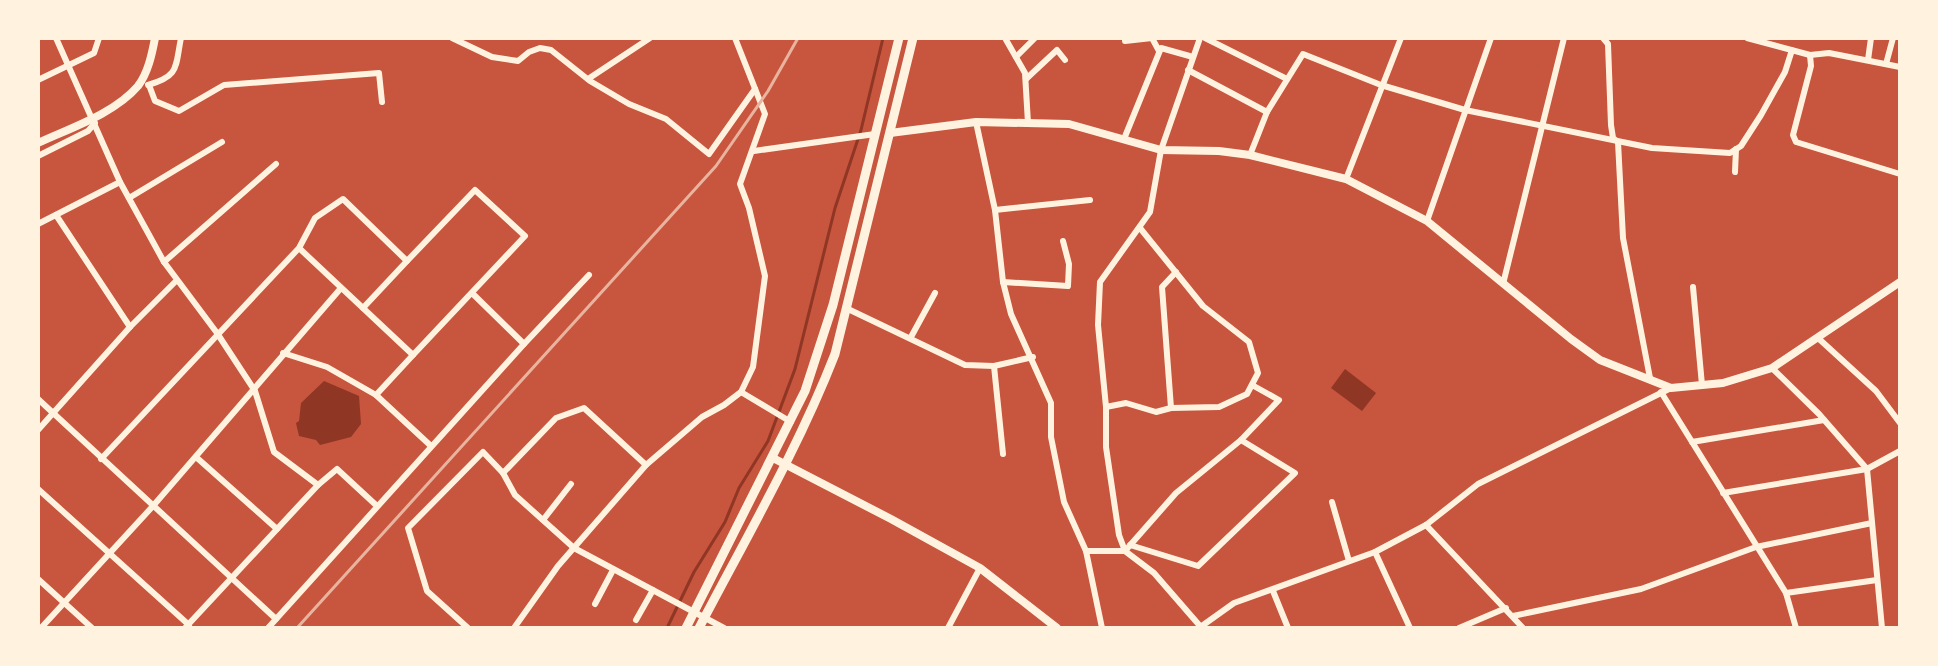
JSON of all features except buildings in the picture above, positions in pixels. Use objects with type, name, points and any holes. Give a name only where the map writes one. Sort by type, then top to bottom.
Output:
[{"type":"main road","points":[[686,628],[791,422],[821,348],[899,38]]},
{"type":"main road","points":[[699,628],[786,464],[835,354],[913,38]]},
{"type":"street","points":[[56,38],[120,182],[164,262],[255,391],[274,452],[318,485]]},
{"type":"street","points":[[38,80],[94,53],[99,38]]},
{"type":"street","points":[[155,38],[144,84],[155,101],[179,111],[224,85],[379,73],[382,102]]},
{"type":"street","points":[[38,143],[94,120],[144,84],[168,79],[175,70],[181,38]]},
{"type":"street","points":[[452,38],[492,57],[518,61],[540,48],[551,50],[588,79],[629,104],[666,119],[709,154],[755,89]]},
{"type":"street","points":[[475,48],[480,38]]},
{"type":"street","points":[[588,79],[650,38]]},
{"type":"street","points":[[514,628],[574,548],[646,465],[702,417],[741,392],[753,367],[765,276],[740,184],[765,114],[735,38]]},
{"type":"street","points":[[1005,38],[1025,73],[1028,123]]},
{"type":"street","points":[[1016,57],[1035,38]]},
{"type":"street","points":[[1125,38],[1125,41],[1152,38],[1159,51]]},
{"type":"street","points":[[1287,79],[1202,38],[1161,150],[1150,212],[1100,282],[1098,325],[1106,407],[1106,447],[1119,535],[1200,627],[1234,603],[1375,552],[1426,525],[1478,484],[1661,392],[1671,388],[1723,383],[1772,368],[1900,282]]},
{"type":"street","points":[[1346,179],[1401,38]]},
{"type":"street","points":[[1427,221],[1491,38]]},
{"type":"street","points":[[1503,284],[1564,38]]},
{"type":"street","points":[[1603,38],[1608,44],[1611,125],[1613,138],[1618,142],[1623,238],[1650,378]]},
{"type":"street","points":[[1747,38],[1810,55],[1829,53],[1900,67]]},
{"type":"street","points":[[1868,60],[1871,38]]},
{"type":"street","points":[[1886,64],[1893,38]]},
{"type":"street","points":[[1124,139],[1161,48],[1193,57]]},
{"type":"street","points":[[1026,79],[1057,50],[1065,60]]},
{"type":"street","points":[[1250,155],[1267,112],[1303,54],[1381,85],[1465,110],[1652,148],[1730,153],[1741,146],[1769,102],[1785,72],[1792,50]]},
{"type":"street","points":[[1810,55],[1811,66],[1793,135],[1796,142],[1900,174]]},
{"type":"street","points":[[1188,70],[1267,112]]},
{"type":"street","points":[[38,156],[88,131],[94,120]]},
{"type":"street","points":[[976,122],[995,210],[1003,282],[1011,314],[1033,357],[1051,403],[1051,437],[1064,502],[1086,551],[1102,628]]},
{"type":"street","points":[[890,133],[976,122],[1083,126],[1161,150],[1250,155],[1346,179],[1427,221],[1600,360],[1671,388]]},
{"type":"street","points":[[754,151],[875,134]]},
{"type":"street","points":[[129,198],[222,142]]},
{"type":"street","points":[[1735,172],[1736,149]]},
{"type":"street","points":[[164,262],[276,164]]},
{"type":"street","points":[[38,224],[120,182]]},
{"type":"street","points":[[363,308],[475,190],[525,236],[376,395]]},
{"type":"street","points":[[101,459],[299,248],[315,218],[343,199],[407,261]]},
{"type":"street","points":[[995,210],[1090,200]]},
{"type":"street","points":[[56,215],[130,327]]},
{"type":"street","points":[[1106,407],[1126,403],[1156,412],[1171,408],[1219,407],[1247,394],[1258,373],[1249,342],[1203,306],[1140,228]]},
{"type":"street","points":[[1003,282],[1068,286],[1069,264],[1063,241]]},
{"type":"street","points":[[299,248],[413,355]]},
{"type":"street","points":[[1171,408],[1162,287],[1176,272]]},
{"type":"street","points":[[268,628],[589,275]]},
{"type":"street","points":[[38,430],[130,327],[176,281]]},
{"type":"street","points":[[1693,287],[1702,385]]},
{"type":"street","points":[[41,628],[255,391],[283,353],[341,288]]},
{"type":"street","points":[[911,337],[935,293]]},
{"type":"street","points":[[473,294],[524,344]]},
{"type":"street","points":[[848,309],[965,365],[994,366],[1033,357]]},
{"type":"street","points":[[1818,338],[1876,391],[1900,423]]},
{"type":"street","points":[[283,353],[327,367],[376,395],[431,446]]},
{"type":"street","points":[[994,366],[1003,454]]},
{"type":"street","points":[[1772,368],[1867,469],[1882,628]]},
{"type":"street","points":[[1128,548],[1176,493],[1241,440],[1279,400],[1252,385]]},
{"type":"street","points":[[741,392],[791,422]]},
{"type":"street","points":[[1661,392],[1786,593],[1796,628]]},
{"type":"street","points":[[38,399],[276,619]]},
{"type":"street","points":[[503,473],[556,418],[584,408],[646,465]]},
{"type":"street","points":[[1891,411],[1900,408]]},
{"type":"street","points":[[1692,442],[1824,420]]},
{"type":"street","points":[[1086,551],[1128,548],[1198,566],[1295,473],[1241,440]]},
{"type":"street","points":[[1723,493],[1867,469],[1900,451]]},
{"type":"street","points":[[468,628],[427,591],[408,528],[483,452],[503,473],[515,495],[574,548],[724,628]]},
{"type":"street","points":[[196,457],[277,529]]},
{"type":"street","points":[[773,458],[980,568],[1057,628]]},
{"type":"street","points":[[38,489],[110,551],[187,626],[318,485],[337,469],[377,506]]},
{"type":"street","points":[[543,520],[571,484]]},
{"type":"street","points":[[1332,502],[1349,561]]},
{"type":"street","points":[[1513,616],[1641,589],[1756,547],[1872,523]]},
{"type":"street","points":[[1426,525],[1523,628]]},
{"type":"street","points":[[1375,552],[1410,628]]},
{"type":"street","points":[[948,628],[980,568]]},
{"type":"street","points":[[595,604],[613,570]]},
{"type":"street","points":[[38,579],[92,628]]},
{"type":"street","points":[[1786,593],[1877,580]]},
{"type":"street","points":[[636,620],[653,590]]},
{"type":"street","points":[[1273,591],[1288,628]]},
{"type":"street","points":[[1459,628],[1506,608]]},
{"type":"shaded area","points":[[1345,369],[1376,393],[1362,411],[1331,388]]},
{"type":"shaded area","points":[[324,381],[359,396],[361,424],[351,437],[320,445],[316,440],[299,436],[296,423],[299,421],[301,403]]},
{"type":"waterway","points":[[667,628],[694,572],[725,522],[739,488],[768,441],[795,369],[835,208],[861,130],[883,38]]},
{"type":"railway","points":[[297,628],[716,166],[768,91],[798,38]]}]
